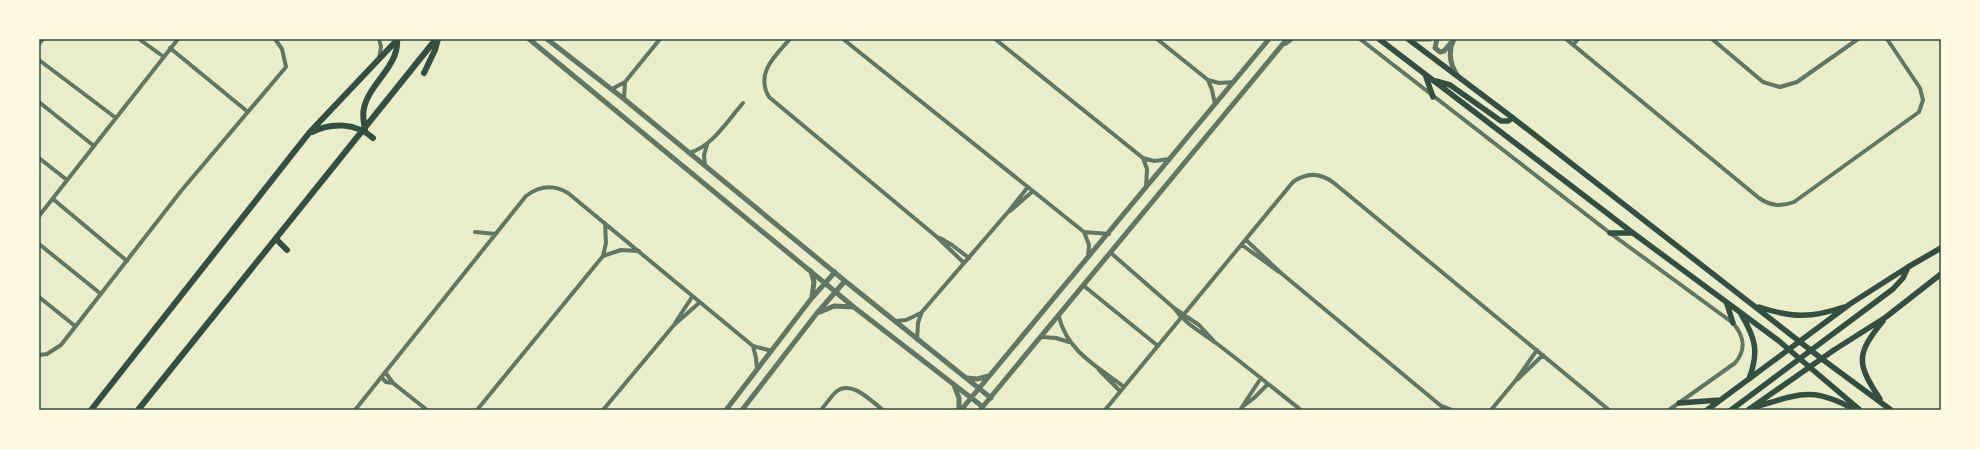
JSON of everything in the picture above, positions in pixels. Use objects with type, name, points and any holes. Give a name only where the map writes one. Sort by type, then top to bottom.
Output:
[{"type":"main road","points":[[424,73],[435,50],[437,39]]},
{"type":"main road","points":[[138,410],[437,39]]},
{"type":"main road","points":[[1379,39],[1436,81],[1633,233],[1789,349],[1860,410]]},
{"type":"main road","points":[[1409,39],[1458,75],[1822,359],[1891,410]]},
{"type":"main road","points":[[91,410],[309,134],[379,61],[397,40]]},
{"type":"main road","points":[[364,130],[363,118],[365,104],[394,56],[397,40]]},
{"type":"main road","points":[[1425,74],[1433,97]]},
{"type":"main road","points":[[1436,81],[1450,85],[1501,121],[1508,121],[1513,118]]},
{"type":"main road","points":[[309,134],[327,126],[337,125],[364,130],[373,138]]},
{"type":"main road","points":[[1610,233],[1633,233]]},
{"type":"main road","points":[[276,239],[287,250]]},
{"type":"main road","points":[[1707,410],[1850,304],[1941,248]]},
{"type":"main road","points":[[1731,410],[1893,289],[1903,278],[1908,267]]},
{"type":"main road","points":[[1749,410],[1886,317],[1941,274]]},
{"type":"main road","points":[[1727,303],[1733,323]]},
{"type":"main road","points":[[1754,305],[1779,313],[1808,316],[1824,314],[1850,304]]},
{"type":"main road","points":[[1740,312],[1751,331],[1755,346],[1755,360],[1748,381]]},
{"type":"main road","points":[[1882,402],[1865,375],[1862,359],[1866,344],[1886,317]]},
{"type":"main road","points":[[1749,410],[1795,395],[1814,394],[1831,397],[1856,410]]},
{"type":"main road","points":[[1679,403],[1720,400]]},
{"type":"street","points":[[39,44],[43,39]]},
{"type":"street","points":[[139,39],[164,57]]},
{"type":"street","points":[[39,216],[178,39]]},
{"type":"street","points":[[39,355],[55,351],[181,191],[286,67],[282,49],[275,39]]},
{"type":"street","points":[[379,39],[381,47],[379,61]]},
{"type":"street","points":[[529,39],[855,308],[953,383],[982,409],[1287,39]]},
{"type":"street","points":[[547,39],[612,89],[705,167],[990,398]]},
{"type":"street","points":[[612,89],[625,82],[660,39]]},
{"type":"street","points":[[790,39],[765,71],[763,84],[765,91],[774,102],[937,237],[964,263]]},
{"type":"street","points":[[843,39],[1084,232],[1109,234]]},
{"type":"street","points":[[995,39],[1143,158],[1159,161],[1170,159]]},
{"type":"street","points":[[1157,39],[1208,80],[1219,83],[1236,81]]},
{"type":"street","points":[[960,410],[1109,234],[1146,187],[1236,81],[1269,39]]},
{"type":"street","points":[[1282,46],[1292,39]]},
{"type":"street","points":[[1360,39],[1610,233],[1733,323],[1739,331],[1743,341],[1740,358],[1669,410]]},
{"type":"street","points":[[1409,39],[1430,39]]},
{"type":"street","points":[[1436,39],[1435,48],[1440,52],[1444,51],[1453,41]]},
{"type":"street","points":[[1566,39],[1759,198],[1772,205],[1787,205],[1794,202],[1918,112],[1923,100],[1920,88],[1887,39]]},
{"type":"street","points":[[1573,45],[1578,39]]},
{"type":"street","points":[[1712,39],[1763,82],[1774,87],[1791,85],[1858,39]]},
{"type":"street","points":[[1453,41],[1451,49],[1451,63],[1458,75]]},
{"type":"street","points":[[170,48],[248,112]]},
{"type":"street","points":[[39,60],[116,118]]},
{"type":"street","points":[[1208,80],[1215,105]]},
{"type":"street","points":[[624,99],[625,82]]},
{"type":"street","points":[[39,102],[94,146]]},
{"type":"street","points":[[688,153],[699,150],[708,143],[743,103]]},
{"type":"street","points":[[705,167],[704,155],[708,143]]},
{"type":"street","points":[[39,158],[67,180]]},
{"type":"street","points":[[1143,158],[1147,169],[1146,187]]},
{"type":"street","points":[[1105,410],[1293,182],[1309,175],[1320,175],[1330,180],[1610,410]]},
{"type":"street","points":[[894,321],[906,320],[921,313],[1028,187]]},
{"type":"street","points":[[355,410],[522,201],[537,189],[556,188],[568,193],[640,251],[699,303],[753,346],[772,351]]},
{"type":"street","points":[[1008,212],[1032,191]]},
{"type":"street","points":[[52,199],[127,261]]},
{"type":"street","points":[[477,410],[603,256],[606,243],[605,223]]},
{"type":"street","points":[[475,232],[496,234]]},
{"type":"street","points":[[1084,232],[1088,245],[1088,258]]},
{"type":"street","points":[[937,237],[952,245],[969,258]]},
{"type":"street","points":[[1246,240],[1281,273],[1446,410]]},
{"type":"street","points":[[39,244],[101,294]]},
{"type":"street","points":[[1242,245],[1281,273]]},
{"type":"street","points":[[603,256],[621,250],[640,251]]},
{"type":"street","points":[[1111,253],[1183,315],[1196,330],[1214,342],[1301,410]]},
{"type":"street","points":[[810,270],[814,286],[811,299]]},
{"type":"street","points":[[726,410],[811,299],[835,272]]},
{"type":"street","points":[[742,410],[817,313],[845,281]]},
{"type":"street","points":[[1084,286],[1158,346]]},
{"type":"street","points":[[39,297],[75,326]]},
{"type":"street","points":[[603,410],[674,325],[692,297]]},
{"type":"street","points":[[674,325],[699,303]]},
{"type":"street","points":[[817,313],[834,306],[855,308]]},
{"type":"street","points":[[917,340],[917,329],[921,313]]},
{"type":"street","points":[[1059,317],[1069,342],[1097,367],[1120,391]]},
{"type":"street","points":[[1042,337],[1069,342]]},
{"type":"street","points":[[753,346],[757,370]]},
{"type":"street","points":[[1491,410],[1516,380],[1537,350]]},
{"type":"street","points":[[1516,380],[1543,355]]},
{"type":"street","points":[[1097,367],[1124,387]]},
{"type":"street","points":[[385,372],[393,383],[427,410]]},
{"type":"street","points":[[966,378],[977,379],[990,376]]},
{"type":"street","points":[[381,377],[386,382],[393,383]]},
{"type":"street","points":[[1241,409],[1261,378]]},
{"type":"street","points":[[953,383],[959,398],[960,410]]},
{"type":"street","points":[[1241,409],[1268,384]]},
{"type":"street","points":[[821,410],[838,390],[848,388],[858,391],[883,410]]},
{"type":"street","points":[[1442,406],[1452,410]]}]
